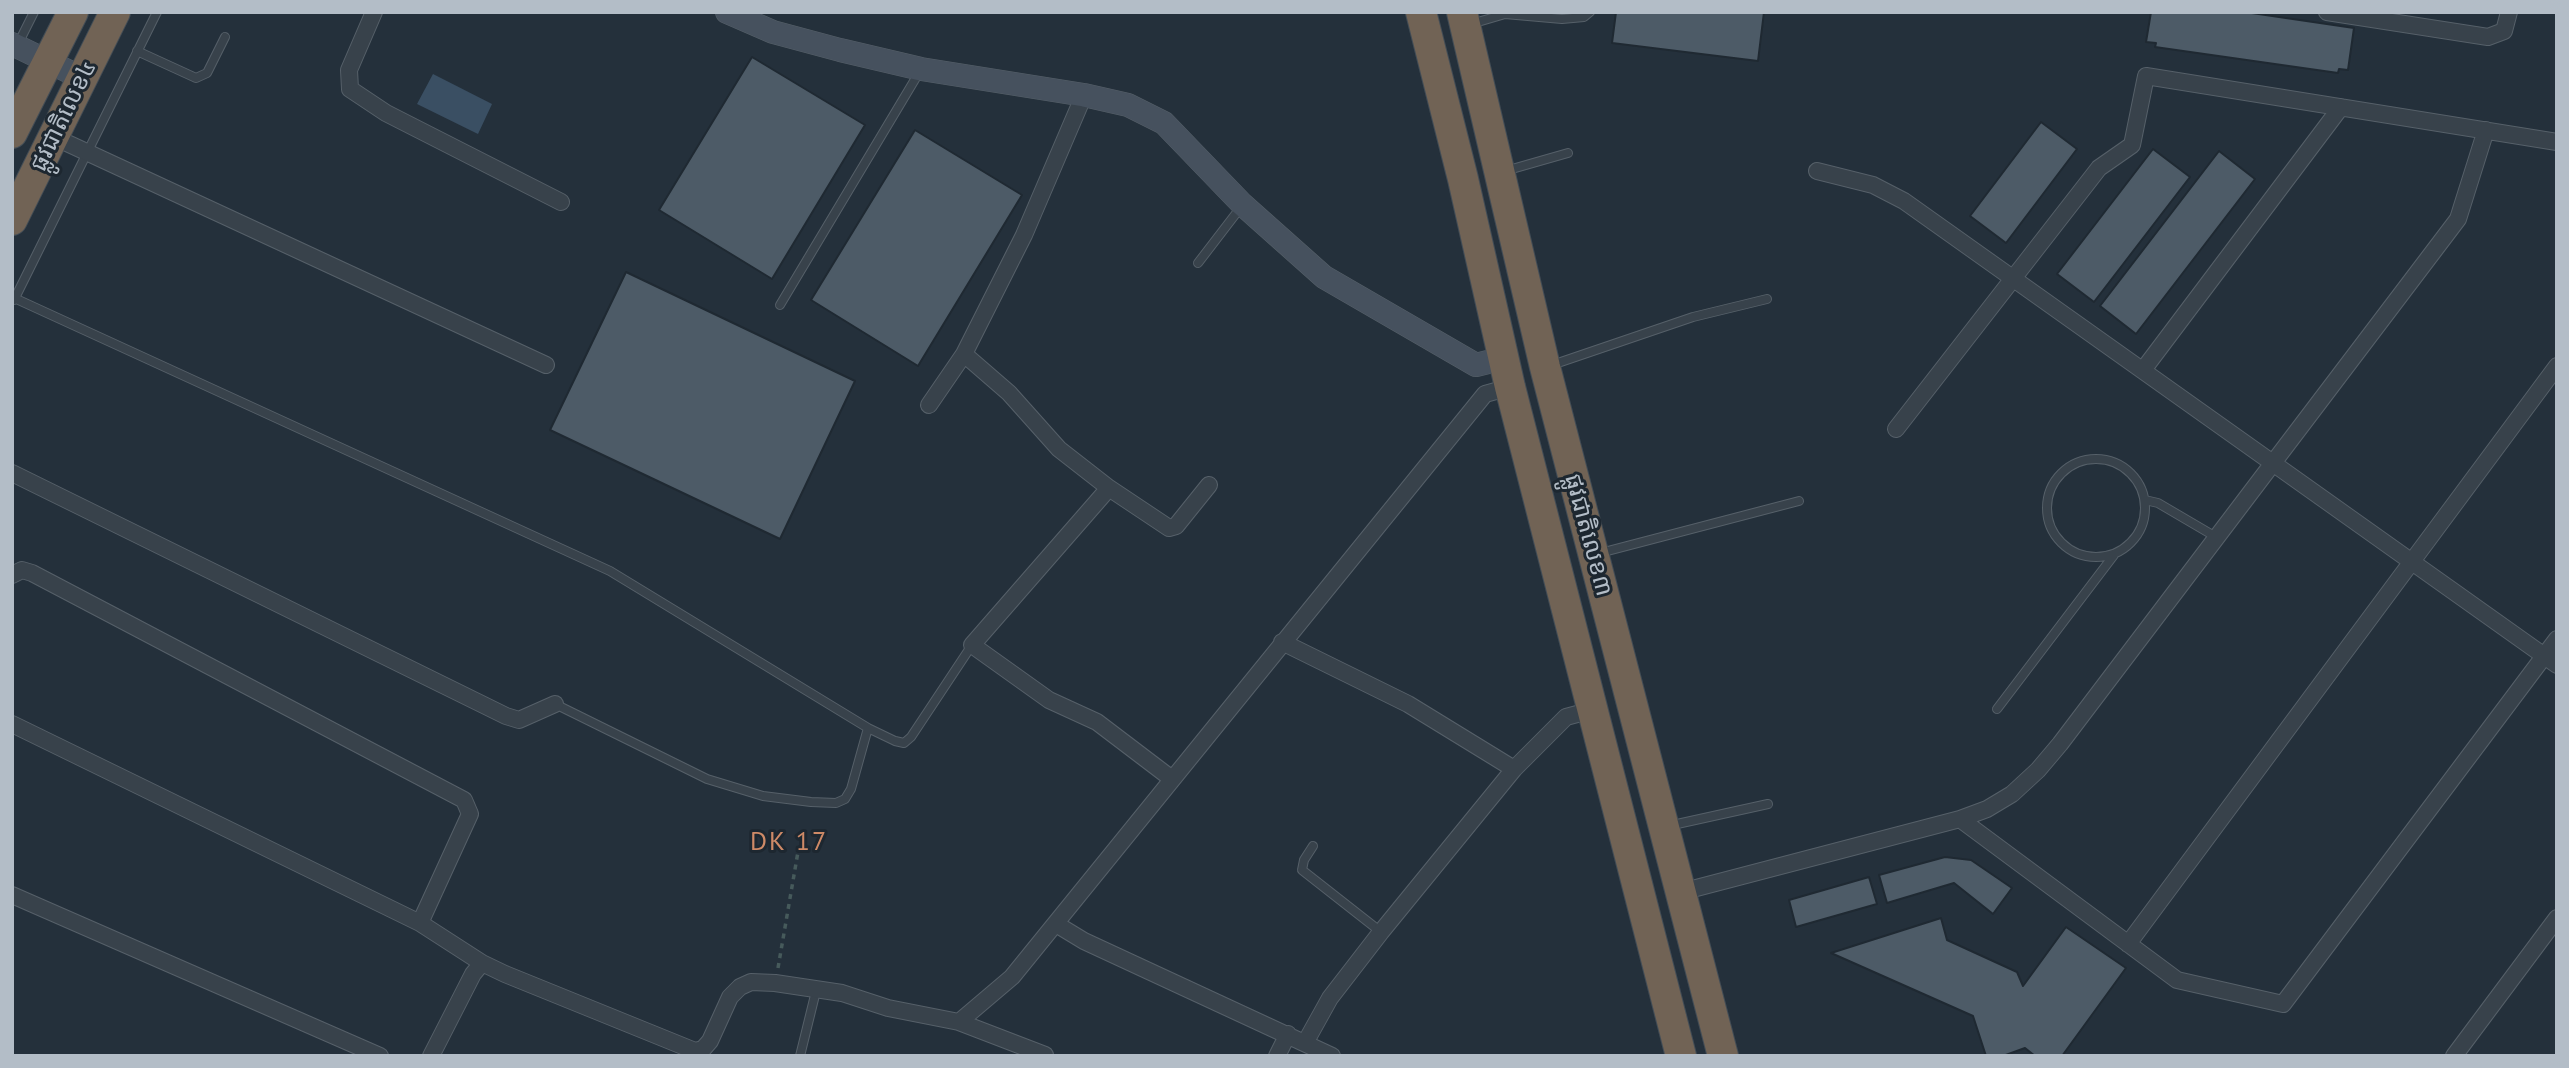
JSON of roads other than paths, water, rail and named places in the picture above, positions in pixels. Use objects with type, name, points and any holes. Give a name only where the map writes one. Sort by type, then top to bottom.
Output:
[{"type":"highway","name":"ផ្លូវជាតិលេខ៤","points":[[12,133],[73,12]]},
{"type":"highway","name":"ផ្លូវជាតិលេខ៤","points":[[12,220],[115,12]]},
{"type":"highway","name":"ផ្លូវជាតិលេខ៣","points":[[1421,12],[1490,361],[1592,710],[1681,1056]]},
{"type":"highway","name":"ផ្លូវជាតិលេខ៣","points":[[1463,19],[1545,367],[1723,1056]]},
{"type":"street","points":[[374,12],[349,70],[349,89],[386,113],[561,202]]},
{"type":"street","points":[[727,12],[773,32],[921,69],[1084,95],[1128,105],[1164,122],[1242,204],[1324,277],[1490,361]]},
{"type":"street","points":[[2327,12],[2488,37],[2504,31],[2510,12]]},
{"type":"street","points":[[14,49],[82,78]]},
{"type":"street","points":[[1896,429],[2012,277],[2099,169],[2132,145],[2146,76],[2557,142]]},
{"type":"street","points":[[929,405],[964,354],[1024,235],[1084,95]]},
{"type":"street","points":[[2143,370],[2340,107]]},
{"type":"street","points":[[1681,892],[1960,819],[1987,809],[2012,794],[2038,770],[2458,219],[2486,130]]},
{"type":"street","points":[[54,136],[546,365]]},
{"type":"street","points":[[1816,171],[1873,185],[1903,201],[2551,660]]},
{"type":"street","points":[[964,354],[1009,393],[1059,449],[1169,528],[1176,526],[1209,485]]},
{"type":"street","points":[[2127,944],[2557,366]]},
{"type":"street","points":[[959,1021],[1012,977],[1282,642],[1498,390]]},
{"type":"street","points":[[12,473],[506,716],[519,720],[555,704]]},
{"type":"street","points":[[1110,488],[972,645],[1049,701],[1097,722],[1172,779]]},
{"type":"street","points":[[12,575],[22,570],[32,573],[464,800],[470,814],[420,923]]},
{"type":"street","points":[[1960,819],[2176,980],[2283,1004],[2551,660],[2557,639]]},
{"type":"street","points":[[1282,642],[1408,704],[1514,769]]},
{"type":"street","points":[[1305,1043],[1330,998],[1514,769],[1566,717],[1592,710]]},
{"type":"street","points":[[12,724],[420,923],[482,962],[517,980],[695,1051],[703,1049],[710,1041],[730,997],[740,987],[751,982],[842,993],[888,1008],[959,1021],[1045,1055]]},
{"type":"street","points":[[12,895],[380,1056]]},
{"type":"street","points":[[2454,1056],[2557,918]]},
{"type":"street","points":[[1056,924],[1084,941],[1332,1056]]},
{"type":"street","points":[[431,1056],[473,974],[482,962]]},
{"type":"street","points":[[1276,1056],[1288,1034]]},
{"type":"lane","points":[[14,49],[34,12]]},
{"type":"lane","points":[[157,12],[13,299],[610,571],[868,728],[895,741],[904,743],[911,737],[972,645]]},
{"type":"lane","points":[[1463,19],[1505,14],[1562,19],[1584,17],[1590,12]]},
{"type":"lane","points":[[137,51],[196,78],[207,73],[225,37]]},
{"type":"lane","points":[[780,305],[921,69]]},
{"type":"lane","points":[[1499,173],[1568,153]]},
{"type":"lane","points":[[1198,263],[1242,204]]},
{"type":"lane","points":[[1545,367],[1693,317],[1767,299]]},
{"type":"lane","points":[[1997,709],[2114,555],[2133,542],[2144,522],[2145,500],[2137,480],[2120,464],[2099,458],[2077,462],[2058,475],[2048,494],[2046,517],[2054,537],[2071,552],[2092,558],[2114,555]]},
{"type":"lane","points":[[2145,500],[2158,503],[2216,537]]},
{"type":"lane","points":[[1594,555],[1799,501]]},
{"type":"lane","points":[[555,704],[707,779],[763,796],[811,802],[836,803],[845,799],[851,789],[868,728]]},
{"type":"lane","points":[[1665,827],[1768,804]]},
{"type":"lane","points":[[1313,846],[1304,860],[1302,870],[1381,932]]},
{"type":"lane","points":[[800,1056],[816,991]]},
{"type":"water","points":[[433,74],[492,104],[478,134],[417,104]]},
{"type":"district","name":"DK 17","points":[[789,843]]}]
